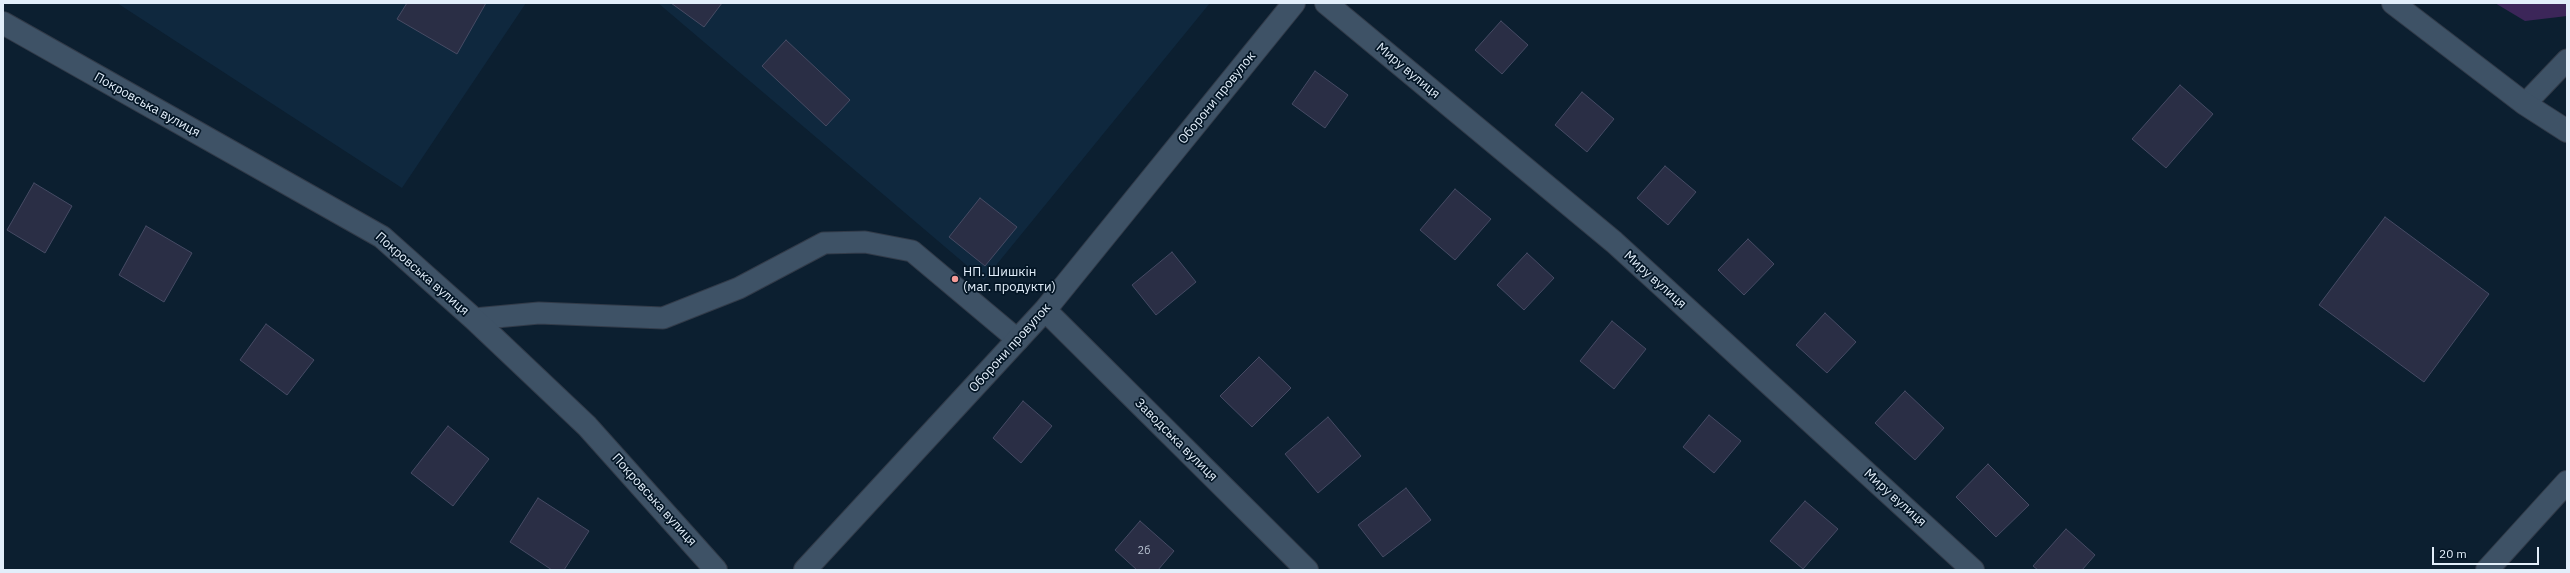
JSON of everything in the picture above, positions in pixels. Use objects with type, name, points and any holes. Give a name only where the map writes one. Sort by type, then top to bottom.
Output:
[{"type":"street","name":"Оборони провулок","points":[[805,570],[1045,310],[1294,3]]},
{"type":"street","name":"Миру вулиця","points":[[1326,3],[1614,242],[1973,570]]},
{"type":"street","points":[[2393,3],[2525,104],[2567,131]]},
{"type":"street","name":"Покровська вулиця","points":[[3,23],[382,237],[474,319],[587,426],[716,570]]},
{"type":"street","name":"Заводська вулиця","points":[[1045,310],[1307,570]]},
{"type":"street","points":[[2487,570],[2567,482]]},
{"type":"lane","points":[[2525,104],[2567,60]]},
{"type":"lane","points":[[474,319],[539,313],[663,318],[739,288],[824,243],[865,242],[912,251],[1018,340]]},
{"type":"shaded area","points":[[117,3],[526,3],[402,188]]},
{"type":"shaded area","points":[[658,3],[1210,3],[984,280]]},
{"type":"shaded area","points":[[2495,3],[2567,3],[2567,16],[2525,21]]},
{"type":"building","points":[[407,3],[486,3],[457,54],[397,19]]},
{"type":"building","points":[[671,3],[722,3],[704,27]]},
{"type":"building","points":[[1501,21],[1528,45],[1502,74],[1475,50]]},
{"type":"building","points":[[786,40],[850,100],[826,126],[762,66]]},
{"type":"building","points":[[1315,71],[1348,95],[1325,128],[1292,104]]},
{"type":"building","points":[[2180,85],[2213,114],[2166,168],[2132,139]]},
{"type":"building","points":[[1582,92],[1614,119],[1587,152],[1555,125]]},
{"type":"building","points":[[1665,166],[1696,192],[1668,225],[1637,198]]},
{"type":"building","points":[[34,183],[72,206],[45,253],[7,230]]},
{"type":"building","points":[[1455,189],[1491,219],[1455,260],[1420,230]]},
{"type":"building","points":[[980,198],[1017,227],[985,266],[949,237]]},
{"type":"building","points":[[2385,217],[2489,294],[2424,382],[2319,305]]},
{"type":"building","points":[[146,226],[192,253],[164,302],[119,275]]},
{"type":"building","points":[[1748,239],[1774,264],[1744,295],[1718,270]]},
{"type":"building","points":[[1172,252],[1196,282],[1156,315],[1132,285]]},
{"type":"building","points":[[1527,253],[1554,278],[1524,310],[1497,285]]},
{"type":"building","points":[[1825,313],[1856,342],[1827,373],[1796,345]]},
{"type":"building","points":[[1612,321],[1646,349],[1614,389],[1580,361]]},
{"type":"building","points":[[266,324],[314,360],[287,395],[240,360]]},
{"type":"building","points":[[1259,357],[1291,388],[1252,427],[1220,396]]},
{"type":"building","points":[[1905,391],[1944,428],[1915,460],[1875,423]]},
{"type":"building","points":[[1023,401],[1052,426],[1021,463],[993,438]]},
{"type":"building","points":[[1709,415],[1741,441],[1714,473],[1683,447]]},
{"type":"building","points":[[1328,417],[1361,456],[1318,493],[1285,454]]},
{"type":"building","points":[[448,426],[489,459],[453,506],[411,473]]},
{"type":"building","points":[[1988,464],[2029,505],[1996,537],[1956,497]]},
{"type":"building","points":[[1406,488],[1431,520],[1383,557],[1358,525]]},
{"type":"building","points":[[538,498],[589,531],[564,570],[552,570],[510,542]]},
{"type":"building","points":[[1805,501],[1838,529],[1803,569],[1770,541]]},
{"type":"building","points":[[1140,521],[1174,551],[1158,570],[1137,570],[1115,550]]},
{"type":"building","points":[[2066,529],[2095,555],[2082,570],[2038,570],[2033,566]]},
{"type":"place","name":"НП. Шишкін (маг. продукти)","points":[[955,279]]}]
